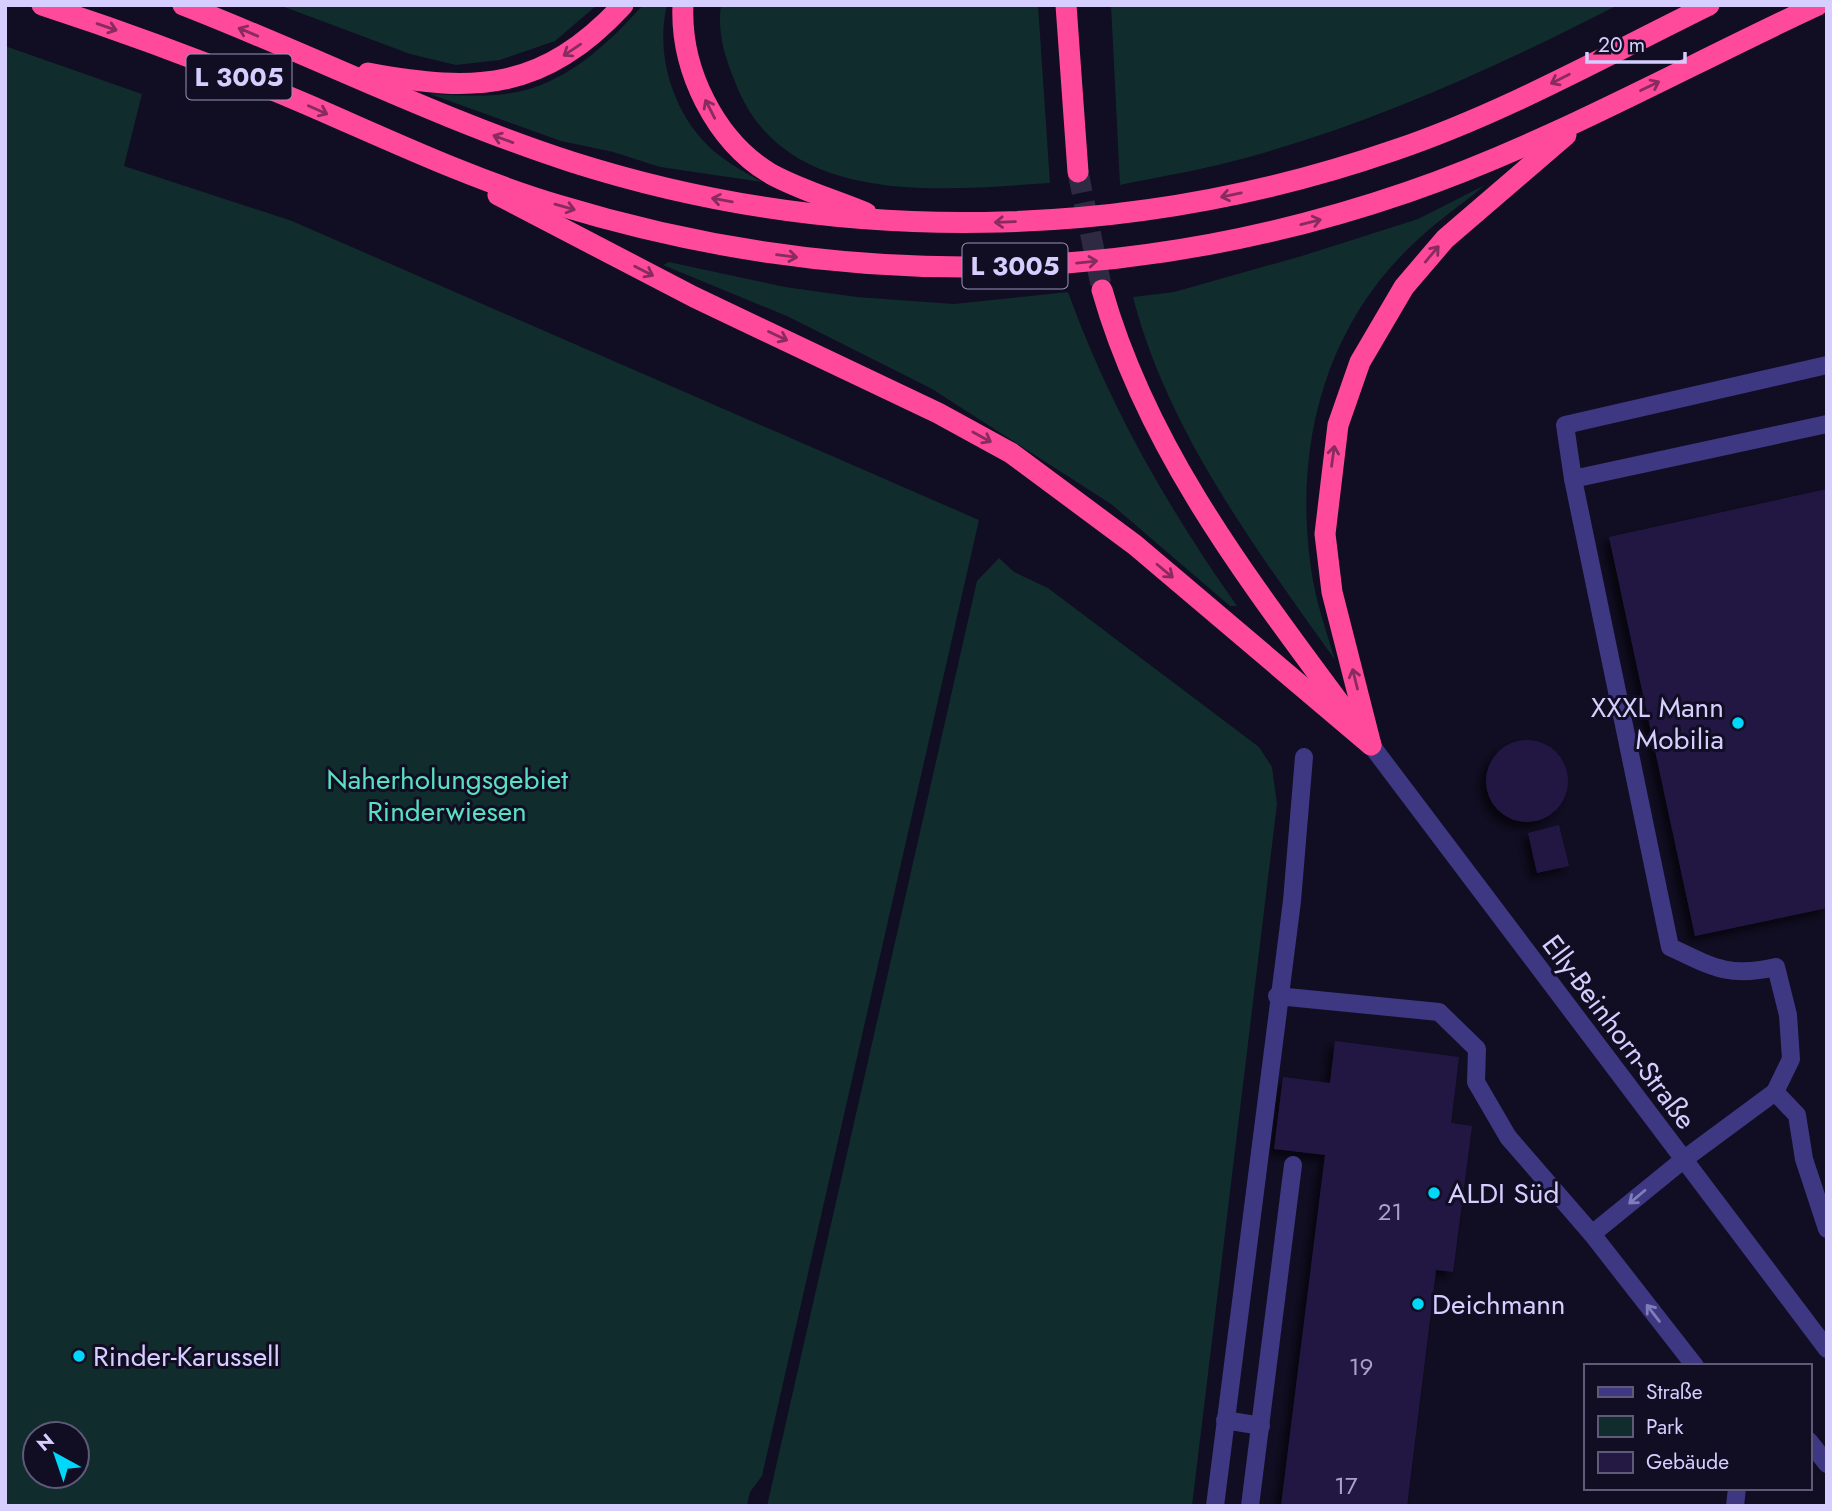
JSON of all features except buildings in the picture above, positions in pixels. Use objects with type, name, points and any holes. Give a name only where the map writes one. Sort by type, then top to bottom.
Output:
[{"type":"highway","name":"L 3005","points":[[42,5],[188,57],[432,159],[558,205],[685,238],[763,253],[889,267],[1068,264],[1199,247],[1332,216],[1466,170],[1589,116],[1818,5]]},
{"type":"highway","name":"L 3005","points":[[183,5],[499,138],[643,183],[767,207],[887,222],[969,224],[1062,220],[1198,202],[1256,190],[1394,151],[1515,102],[1709,5]]},
{"type":"highway","points":[[330,66],[429,84],[471,84],[515,79],[558,60],[586,41],[623,5]]},
{"type":"highway","points":[[683,5],[682,22],[692,70],[713,116],[739,149],[771,174],[887,222]]},
{"type":"highway","points":[[1066,5],[1078,172]]},
{"type":"highway","points":[[1371,746],[1332,592],[1325,534],[1338,425],[1360,362],[1404,286],[1445,239],[1589,116]]},
{"type":"highway","points":[[432,159],[681,291],[939,413],[1011,453],[1135,545],[1371,746]]},
{"type":"highway","points":[[1102,290],[1136,388],[1189,489],[1253,585],[1371,746]]},
{"type":"street","points":[[1592,1234],[1683,1160],[1775,1092],[1791,1059],[1788,1014],[1776,967],[1747,974],[1716,969],[1670,947],[1573,479],[1565,425],[1827,365]]},
{"type":"street","points":[[1573,479],[1827,424]]},
{"type":"street","name":"Elly-Beinhorn-Straße","points":[[1371,746],[1827,1349]]},
{"type":"street","points":[[1215,1506],[1277,996],[1292,901],[1304,757]]},
{"type":"street","points":[[1277,996],[1439,1012],[1477,1049],[1476,1082],[1508,1137],[1592,1234],[1693,1364]]},
{"type":"street","points":[[1775,1092],[1797,1115],[1804,1159],[1822,1221],[1827,1229]]},
{"type":"street","points":[[1250,1506],[1293,1165]]},
{"type":"street","points":[[1225,1420],[1261,1426]]},
{"type":"street","points":[[1811,1444],[1827,1464]]},
{"type":"green space","points":[[279,5],[597,5],[555,41],[500,60],[456,65],[410,54]]},
{"type":"green space","points":[[643,5],[667,5],[664,26],[666,68],[680,108],[691,126],[720,156],[762,182],[660,167],[613,152],[561,141],[430,94],[496,95],[526,90],[546,83],[582,62],[614,35]]},
{"type":"green space","points":[[721,5],[1038,5],[1050,183],[915,188],[870,183],[827,172],[789,152],[758,123],[735,82],[723,45]]},
{"type":"green space","points":[[1111,5],[1618,5],[1478,73],[1333,131],[1234,161],[1120,185]]},
{"type":"green space","name":"Naherholungsgebiet Rinderwiesen","points":[[5,46],[142,94],[124,166],[292,221],[979,520],[762,1476],[750,1492],[747,1506],[5,1506]]},
{"type":"green space","points":[[1485,185],[1411,246],[1381,279],[1356,315],[1336,354],[1322,394],[1312,436],[1307,480],[1307,524],[1315,591],[1335,660],[1245,531],[1191,441],[1148,346],[1133,297],[1174,292],[1305,255],[1418,219]]},
{"type":"green space","points":[[669,262],[785,287],[857,297],[954,304],[1068,292],[1121,416],[1187,532],[1237,606],[1230,606],[1111,504],[932,389],[789,317],[663,265]]},
{"type":"green space","points":[[999,558],[1014,572],[1048,588],[1259,747],[1272,767],[1277,804],[1192,1506],[767,1506],[977,581]]},
{"type":"tunnel","points":[[1078,172],[1102,290]]},
{"type":"place","name":"XXXL Mann Mobilia","points":[[1738,723]]},
{"type":"place","name":"ALDI Süd","points":[[1434,1193]]},
{"type":"place","name":"Deichmann","points":[[1418,1304]]},
{"type":"place","name":"Rinder-Karussell","points":[[79,1356]]}]
